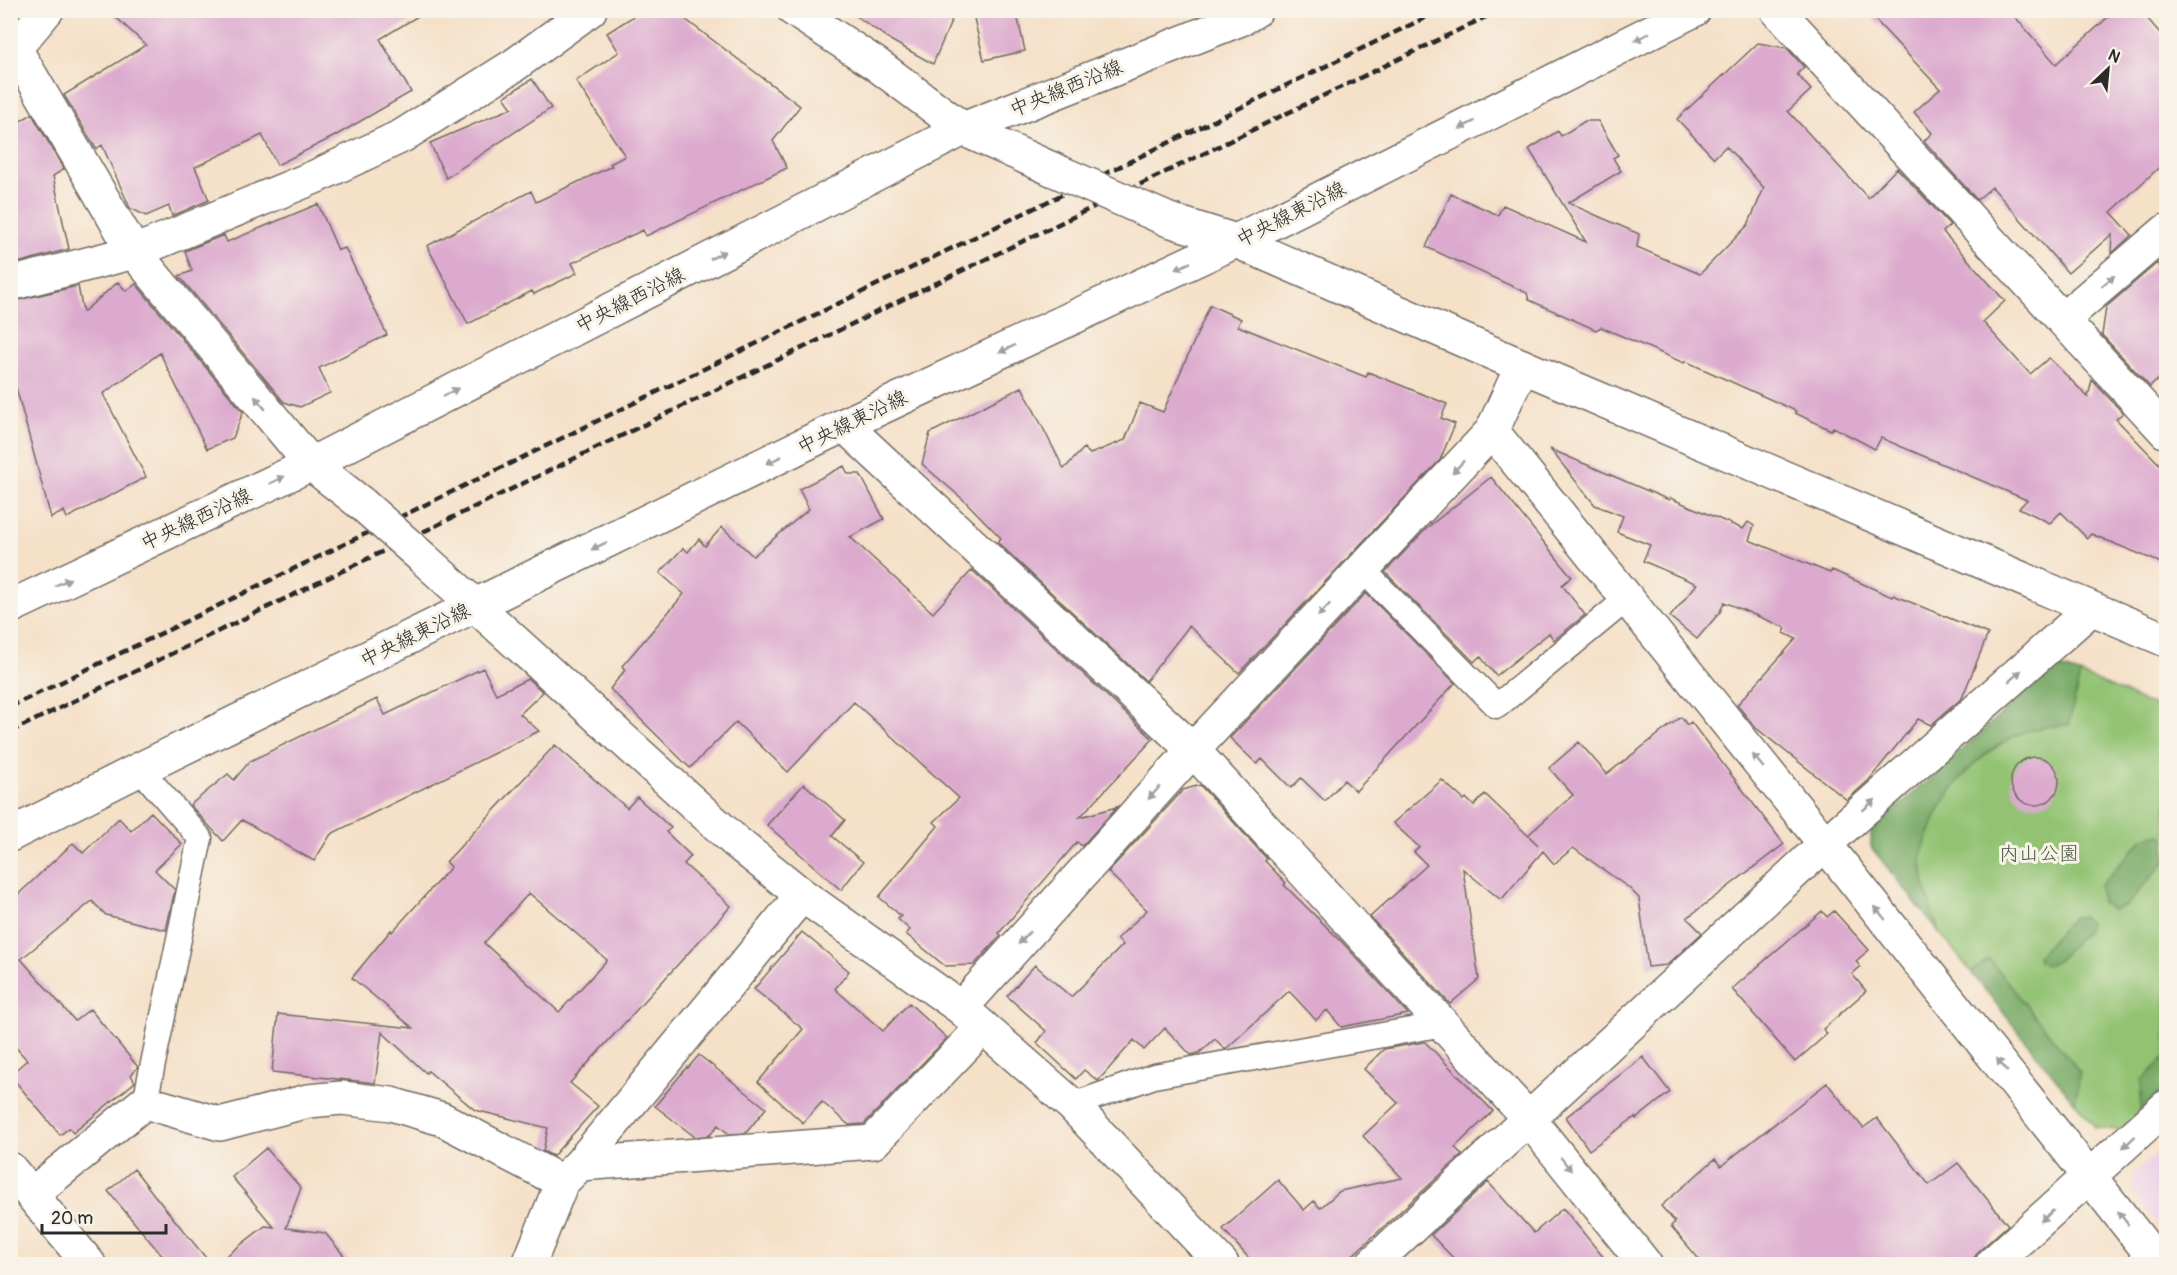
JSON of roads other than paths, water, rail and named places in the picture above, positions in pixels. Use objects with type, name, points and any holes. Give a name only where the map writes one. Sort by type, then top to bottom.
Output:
[{"type":"street","points":[[48,10],[13,44],[134,252],[311,464],[363,504],[736,842],[802,895],[972,1018],[1072,1105],[1222,1264]]},
{"type":"street","points":[[10,284],[134,252],[317,176],[402,136],[513,66],[590,10]]},
{"type":"street","points":[[794,10],[876,64],[963,129],[1169,220],[1236,241],[1522,366],[2166,640]]},
{"type":"street","name":"中央線西沿線","points":[[10,607],[311,464],[963,129],[1241,19],[1256,10]]},
{"type":"street","name":"中央線東沿線","points":[[10,835],[140,769],[844,425],[1236,241],[1694,10]]},
{"type":"street","points":[[1777,10],[2166,432]]},
{"type":"street","points":[[2063,319],[2166,231]]},
{"type":"street","points":[[32,1194],[145,1102],[220,1124],[308,1101],[342,1098],[391,1104],[442,1119],[571,1173],[873,1142],[1193,750],[1492,431],[1522,366]]},
{"type":"street","points":[[844,425],[1193,750],[1529,1119],[1645,1264]]},
{"type":"street","points":[[1492,431],[2159,1264]]},
{"type":"street","points":[[1372,1264],[1825,844],[2091,609]]},
{"type":"street","points":[[529,1264],[571,1173],[802,895]]},
{"type":"street","points":[[1992,1264],[2166,1107]]},
{"type":"street","points":[[10,1169],[89,1264]]},
{"type":"lane","points":[[1362,569],[1497,706],[1627,599]]},
{"type":"lane","points":[[140,769],[200,838],[145,1102]]},
{"type":"lane","points":[[1072,1105],[1154,1076],[1444,1024]]},
{"type":"railway","points":[[10,707],[1441,10]]},
{"type":"railway","points":[[10,732],[1500,10]]},
{"type":"park label","name":"内山公園","points":[[2039,853]]}]
